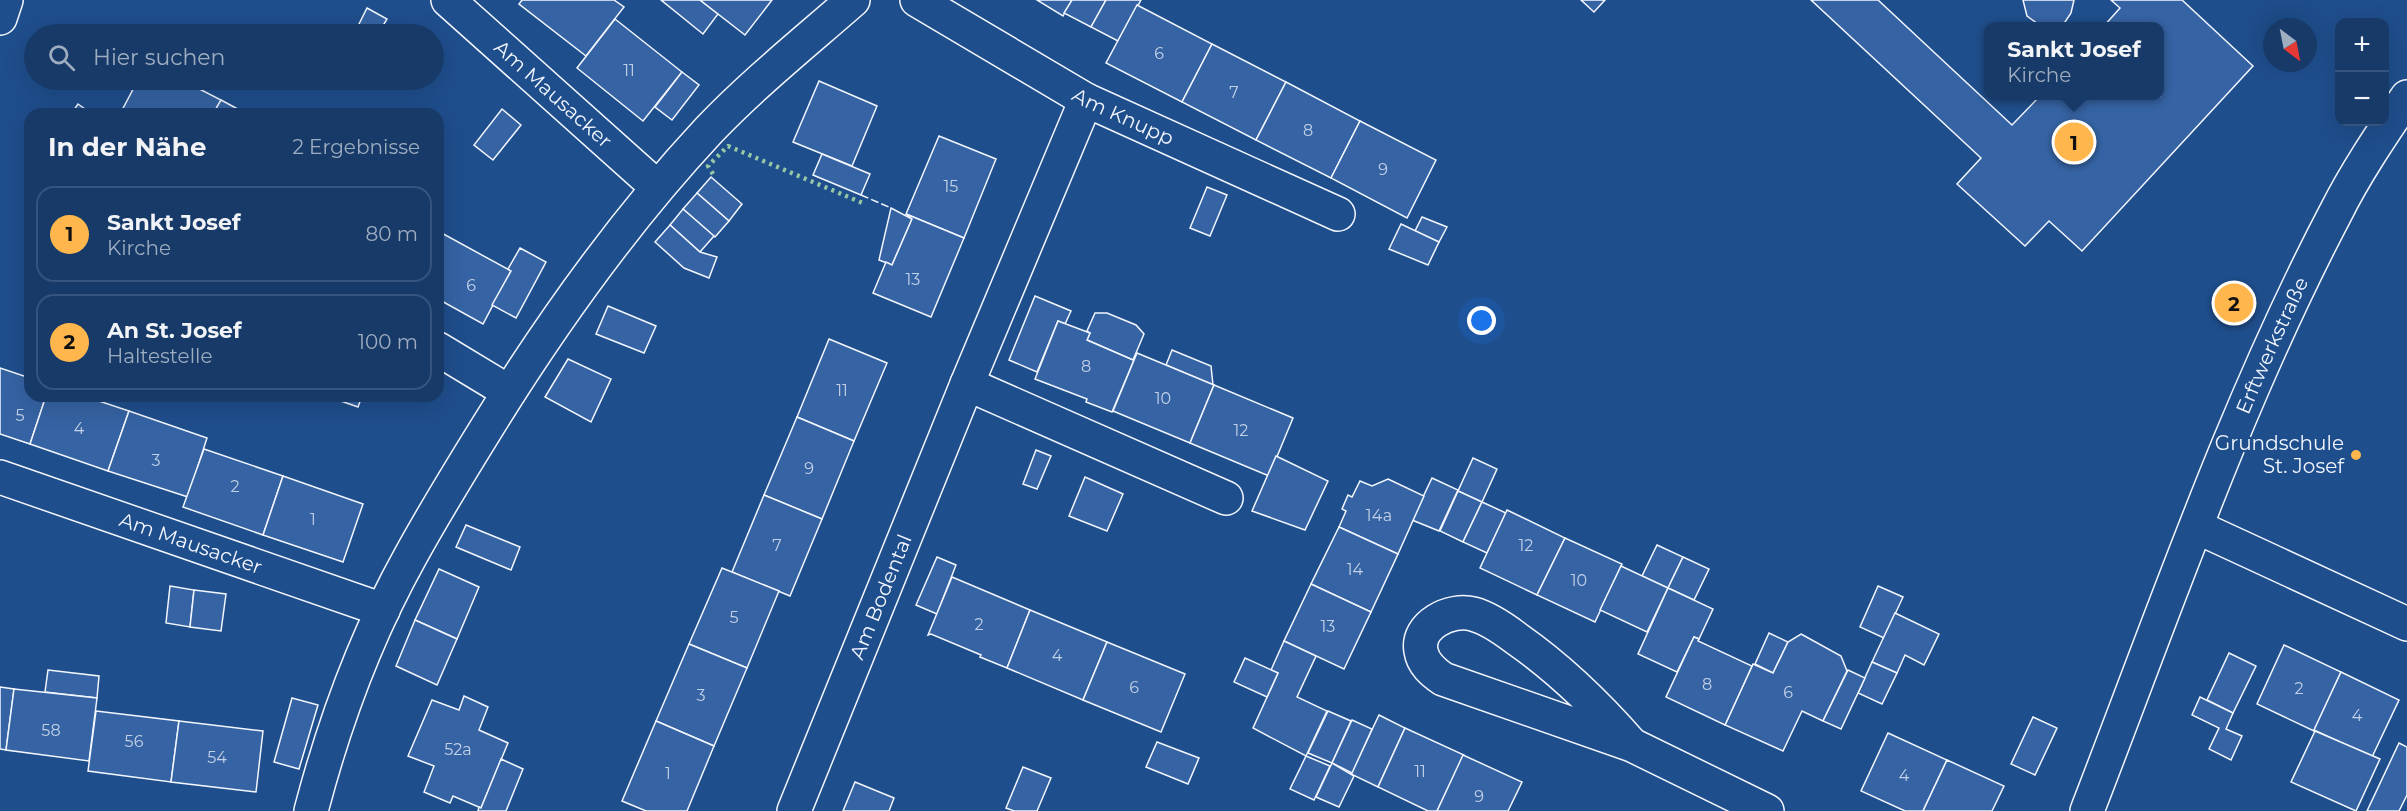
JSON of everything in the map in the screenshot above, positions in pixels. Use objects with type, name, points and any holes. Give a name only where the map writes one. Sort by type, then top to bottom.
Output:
[{"type":"street","points":[[0,18],[6,0]]},
{"type":"street","name":"Am Mausacker","points":[[448,0],[657,187]]},
{"type":"street","points":[[310,811],[357,667],[383,610],[436,511],[509,392],[577,291],[657,187],[719,121],[853,0]]},
{"type":"street","name":"Am Knupp","points":[[917,0],[1086,100],[1338,214]]},
{"type":"street","name":"Erftwerkstraße","points":[[2087,811],[2249,397],[2336,211],[2407,97]]},
{"type":"street","name":"Am Bodental","points":[[794,811],[967,384],[1086,100]]},
{"type":"street","points":[[444,353],[509,392]]},
{"type":"street","points":[[967,384],[1226,498]]},
{"type":"street","name":"Am Mausacker","points":[[0,477],[383,610]]},
{"type":"street","points":[[2197,527],[2407,624]]},
{"type":"street","points":[[1632,745],[1558,670],[1493,623],[1475,614],[1456,613],[1438,620],[1422,635],[1421,650],[1426,664],[1443,679],[1632,745],[1767,811]]},
{"type":"building","points":[[522,0],[614,0],[624,7],[586,56],[519,4]]},
{"type":"building","points":[[661,0],[700,0],[718,14],[703,34]]},
{"type":"building","points":[[700,0],[772,0],[745,35]]},
{"type":"building","points":[[1037,0],[1072,0],[1063,16]]},
{"type":"building","points":[[1072,0],[1106,0],[1091,27],[1064,13]]},
{"type":"building","points":[[1106,0],[1141,0],[1118,41],[1091,27]]},
{"type":"building","points":[[1581,0],[1605,0],[1594,12]]},
{"type":"building","points":[[1811,0],[1878,0],[2012,125],[2036,100],[2164,100],[2164,22],[2107,22],[2120,8],[2111,0],[2182,0],[2253,66],[2082,251],[2049,221],[2025,246],[1957,184],[1981,158]]},
{"type":"building","points":[[2023,0],[2074,0],[2071,13],[2065,22],[2035,22],[2027,16]]},
{"type":"building","points":[[1137,5],[1212,44],[1182,102],[1106,63]]},
{"type":"building","points":[[367,8],[387,19],[384,24],[359,24]]},
{"type":"building","points":[[615,19],[682,72],[643,121],[577,68]]},
{"type":"building","points":[[1212,44],[1286,82],[1256,140],[1182,102]]},
{"type":"building","points":[[682,72],[699,85],[672,120],[655,107]]},
{"type":"building","points":[[819,81],[877,106],[852,166],[793,142]]},
{"type":"building","points":[[1286,82],[1360,121],[1331,178],[1256,140]]},
{"type":"building","points":[[133,90],[202,90],[221,100],[216,108],[123,108]]},
{"type":"building","points":[[221,100],[236,108],[216,108]]},
{"type":"building","points":[[502,109],[521,125],[493,160],[474,145]]},
{"type":"building","points":[[1360,121],[1436,160],[1407,218],[1331,178]]},
{"type":"building","points":[[939,136],[996,159],[964,238],[906,214]]},
{"type":"building","points":[[822,154],[870,174],[861,195],[813,175]]},
{"type":"building","points":[[711,177],[742,204],[729,221],[697,193]]},
{"type":"building","points":[[1207,187],[1227,195],[1210,236],[1190,228]]},
{"type":"building","points":[[697,193],[729,221],[715,237],[683,209]]},
{"type":"building","points":[[891,208],[912,219],[892,265],[879,260]]},
{"type":"building","points":[[683,209],[714,236],[700,252],[670,225]]},
{"type":"building","points":[[906,214],[964,238],[931,317],[873,293],[886,262],[892,265],[912,219]]},
{"type":"building","points":[[1422,217],[1447,227],[1439,242],[1415,231]]},
{"type":"building","points":[[1401,224],[1439,242],[1428,265],[1389,249]]},
{"type":"building","points":[[670,225],[700,252],[717,257],[709,278],[684,268],[655,242]]},
{"type":"building","points":[[444,234],[511,271],[483,324],[444,302]]},
{"type":"building","points":[[520,248],[546,262],[516,318],[492,305],[511,271],[508,269]]},
{"type":"building","points":[[1035,296],[1071,311],[1065,324],[1058,321],[1037,372],[1009,360]]},
{"type":"building","points":[[608,306],[656,326],[644,353],[596,334]]},
{"type":"building","points":[[1095,313],[1107,313],[1136,325],[1144,334],[1133,360],[1087,340],[1090,333],[1087,331]]},
{"type":"building","points":[[1058,321],[1090,333],[1087,340],[1133,360],[1137,353],[1112,412],[1086,402],[1087,399],[1035,379]]},
{"type":"building","points":[[829,339],[887,363],[854,441],[797,417]]},
{"type":"building","points":[[1172,350],[1211,366],[1213,385],[1166,365]]},
{"type":"building","points":[[1137,353],[1214,385],[1190,443],[1113,411]]},
{"type":"building","points":[[568,359],[611,379],[591,422],[545,397]]},
{"type":"building","points":[[0,368],[24,376],[24,402],[44,402],[30,444],[0,434]]},
{"type":"building","points":[[1214,385],[1293,418],[1269,476],[1190,443]]},
{"type":"building","points":[[44,402],[102,402],[129,411],[108,471],[30,444]]},
{"type":"building","points":[[344,402],[360,402],[358,407]]},
{"type":"building","points":[[129,411],[207,438],[188,497],[108,471]]},
{"type":"building","points":[[797,417],[854,441],[822,519],[764,495]]},
{"type":"building","points":[[204,449],[283,476],[263,535],[183,507]]},
{"type":"building","points":[[1036,450],[1051,456],[1037,489],[1023,484]]},
{"type":"building","points":[[1276,456],[1328,481],[1305,530],[1252,511]]},
{"type":"building","points":[[1473,458],[1497,469],[1482,502],[1458,491]]},
{"type":"building","points":[[283,476],[363,504],[343,562],[263,535]]},
{"type":"building","points":[[1085,477],[1123,494],[1107,531],[1069,516]]},
{"type":"building","points":[[1432,478],[1458,490],[1439,531],[1412,520]]},
{"type":"building","points":[[1388,479],[1424,496],[1398,554],[1339,527],[1346,511],[1342,509],[1348,495],[1352,497],[1360,481],[1372,486]]},
{"type":"building","points":[[1458,491],[1482,502],[1463,542],[1440,531]]},
{"type":"building","points":[[764,495],[822,519],[790,596],[732,572]]},
{"type":"building","points":[[1482,502],[1506,513],[1487,553],[1463,542]]},
{"type":"building","points":[[1507,510],[1565,538],[1537,595],[1480,568]]},
{"type":"building","points":[[466,525],[520,547],[511,570],[456,547]]},
{"type":"building","points":[[1339,527],[1398,554],[1371,612],[1311,584]]},
{"type":"building","points":[[1565,538],[1622,564],[1595,622],[1537,595]]},
{"type":"building","points":[[1657,545],[1683,557],[1668,588],[1642,576]]},
{"type":"building","points":[[937,557],[956,565],[937,614],[916,605]]},
{"type":"building","points":[[1683,557],[1709,569],[1694,600],[1668,588]]},
{"type":"building","points":[[1621,566],[1668,588],[1647,632],[1600,610]]},
{"type":"building","points":[[722,568],[779,591],[747,668],[689,644]]},
{"type":"building","points":[[439,569],[479,587],[457,639],[415,620]]},
{"type":"building","points":[[952,577],[1030,610],[1007,668],[931,634],[928,635]]},
{"type":"building","points":[[1311,584],[1371,612],[1344,669],[1284,641]]},
{"type":"building","points":[[170,586],[194,590],[190,627],[166,623]]},
{"type":"building","points":[[1878,586],[1903,597],[1884,638],[1860,627]]},
{"type":"building","points":[[1668,588],[1713,609],[1699,639],[1694,637],[1677,672],[1638,654]]},
{"type":"building","points":[[194,590],[226,594],[221,631],[190,627]]},
{"type":"building","points":[[1030,610],[1107,642],[1083,700],[1007,668]]},
{"type":"building","points":[[1895,613],[1939,634],[1924,665],[1905,655],[1897,673],[1872,662]]},
{"type":"building","points":[[415,620],[457,639],[437,685],[396,666]]},
{"type":"building","points":[[1769,633],[1788,642],[1773,673],[1755,664]]},
{"type":"building","points":[[1801,634],[1841,656],[1847,671],[1823,721],[1802,711],[1783,751],[1725,725],[1753,664],[1773,673],[1788,642]]},
{"type":"building","points":[[1694,637],[1752,666],[1725,725],[1666,697]]},
{"type":"building","points":[[1284,641],[1316,656],[1297,697],[1327,711],[1306,756],[1253,728],[1278,673],[1271,670]]},
{"type":"building","points":[[1107,642],[1185,674],[1161,732],[1083,700]]},
{"type":"building","points":[[689,644],[747,668],[714,746],[656,721]]},
{"type":"building","points":[[2284,645],[2341,672],[2314,731],[2257,704]]},
{"type":"building","points":[[2229,653],[2256,666],[2233,713],[2207,700]]},
{"type":"building","points":[[1245,658],[1278,673],[1267,697],[1234,682]]},
{"type":"building","points":[[1872,662],[1897,673],[1882,704],[1858,693]]},
{"type":"building","points":[[48,670],[99,676],[97,698],[45,692]]},
{"type":"building","points":[[1848,670],[1865,678],[1841,729],[1823,721]]},
{"type":"building","points":[[2341,672],[2399,700],[2372,757],[2314,730]]},
{"type":"building","points":[[0,687],[14,689],[6,750],[0,749]]},
{"type":"building","points":[[14,689],[97,698],[89,761],[6,750]]},
{"type":"building","points":[[464,696],[488,707],[479,730],[508,743],[481,808],[453,796],[450,803],[424,792],[434,766],[408,756],[432,700],[459,710]]},
{"type":"building","points":[[2200,697],[2233,713],[2226,729],[2242,736],[2231,760],[2209,749],[2219,728],[2192,715]]},
{"type":"building","points":[[292,698],[318,705],[299,769],[274,762]]},
{"type":"building","points":[[96,711],[179,721],[171,782],[88,771]]},
{"type":"building","points":[[1328,711],[1351,721],[1332,763],[1308,753]]},
{"type":"building","points":[[1379,715],[1405,728],[1378,787],[1351,774]]},
{"type":"building","points":[[2033,717],[2057,728],[2035,775],[2011,764]]},
{"type":"building","points":[[1352,720],[1372,729],[1352,773],[1332,763]]},
{"type":"building","points":[[179,721],[263,731],[256,792],[171,782]]},
{"type":"building","points":[[656,721],[714,746],[687,811],[646,811],[622,801]]},
{"type":"building","points":[[1405,728],[1464,755],[1437,811],[1428,811],[1378,787]]},
{"type":"building","points":[[2315,731],[2380,759],[2356,811],[2291,782]]},
{"type":"building","points":[[1888,733],[1947,760],[1923,811],[1905,811],[1861,791]]},
{"type":"building","points":[[1157,742],[1199,758],[1188,784],[1146,767]]},
{"type":"building","points":[[2399,743],[2407,747],[2407,795],[2399,811],[2367,811]]},
{"type":"building","points":[[1463,755],[1522,782],[1508,811],[1437,811]]},
{"type":"building","points":[[1306,756],[1330,766],[1314,800],[1290,789]]},
{"type":"building","points":[[501,759],[523,769],[506,811],[478,811],[479,807],[481,808]]},
{"type":"building","points":[[1947,760],[2004,786],[1992,811],[1923,811]]},
{"type":"building","points":[[1332,763],[1354,776],[1339,807],[1316,797]]},
{"type":"building","points":[[1023,767],[1051,778],[1037,811],[1014,811],[1006,808]]},
{"type":"building","points":[[855,782],[894,798],[889,811],[843,811]]},
{"type":"hedge","points":[[713,174],[708,166],[728,146],[865,204]]},
{"type":"fence","points":[[861,195],[891,208]]},
{"type":"place","name":"Sankt Josef","points":[[2074,142]]},
{"type":"place","name":"An St. Josef","points":[[2234,303]]},
{"type":"place","name":"Grundschule St. Josef","points":[[2356,455]]}]
